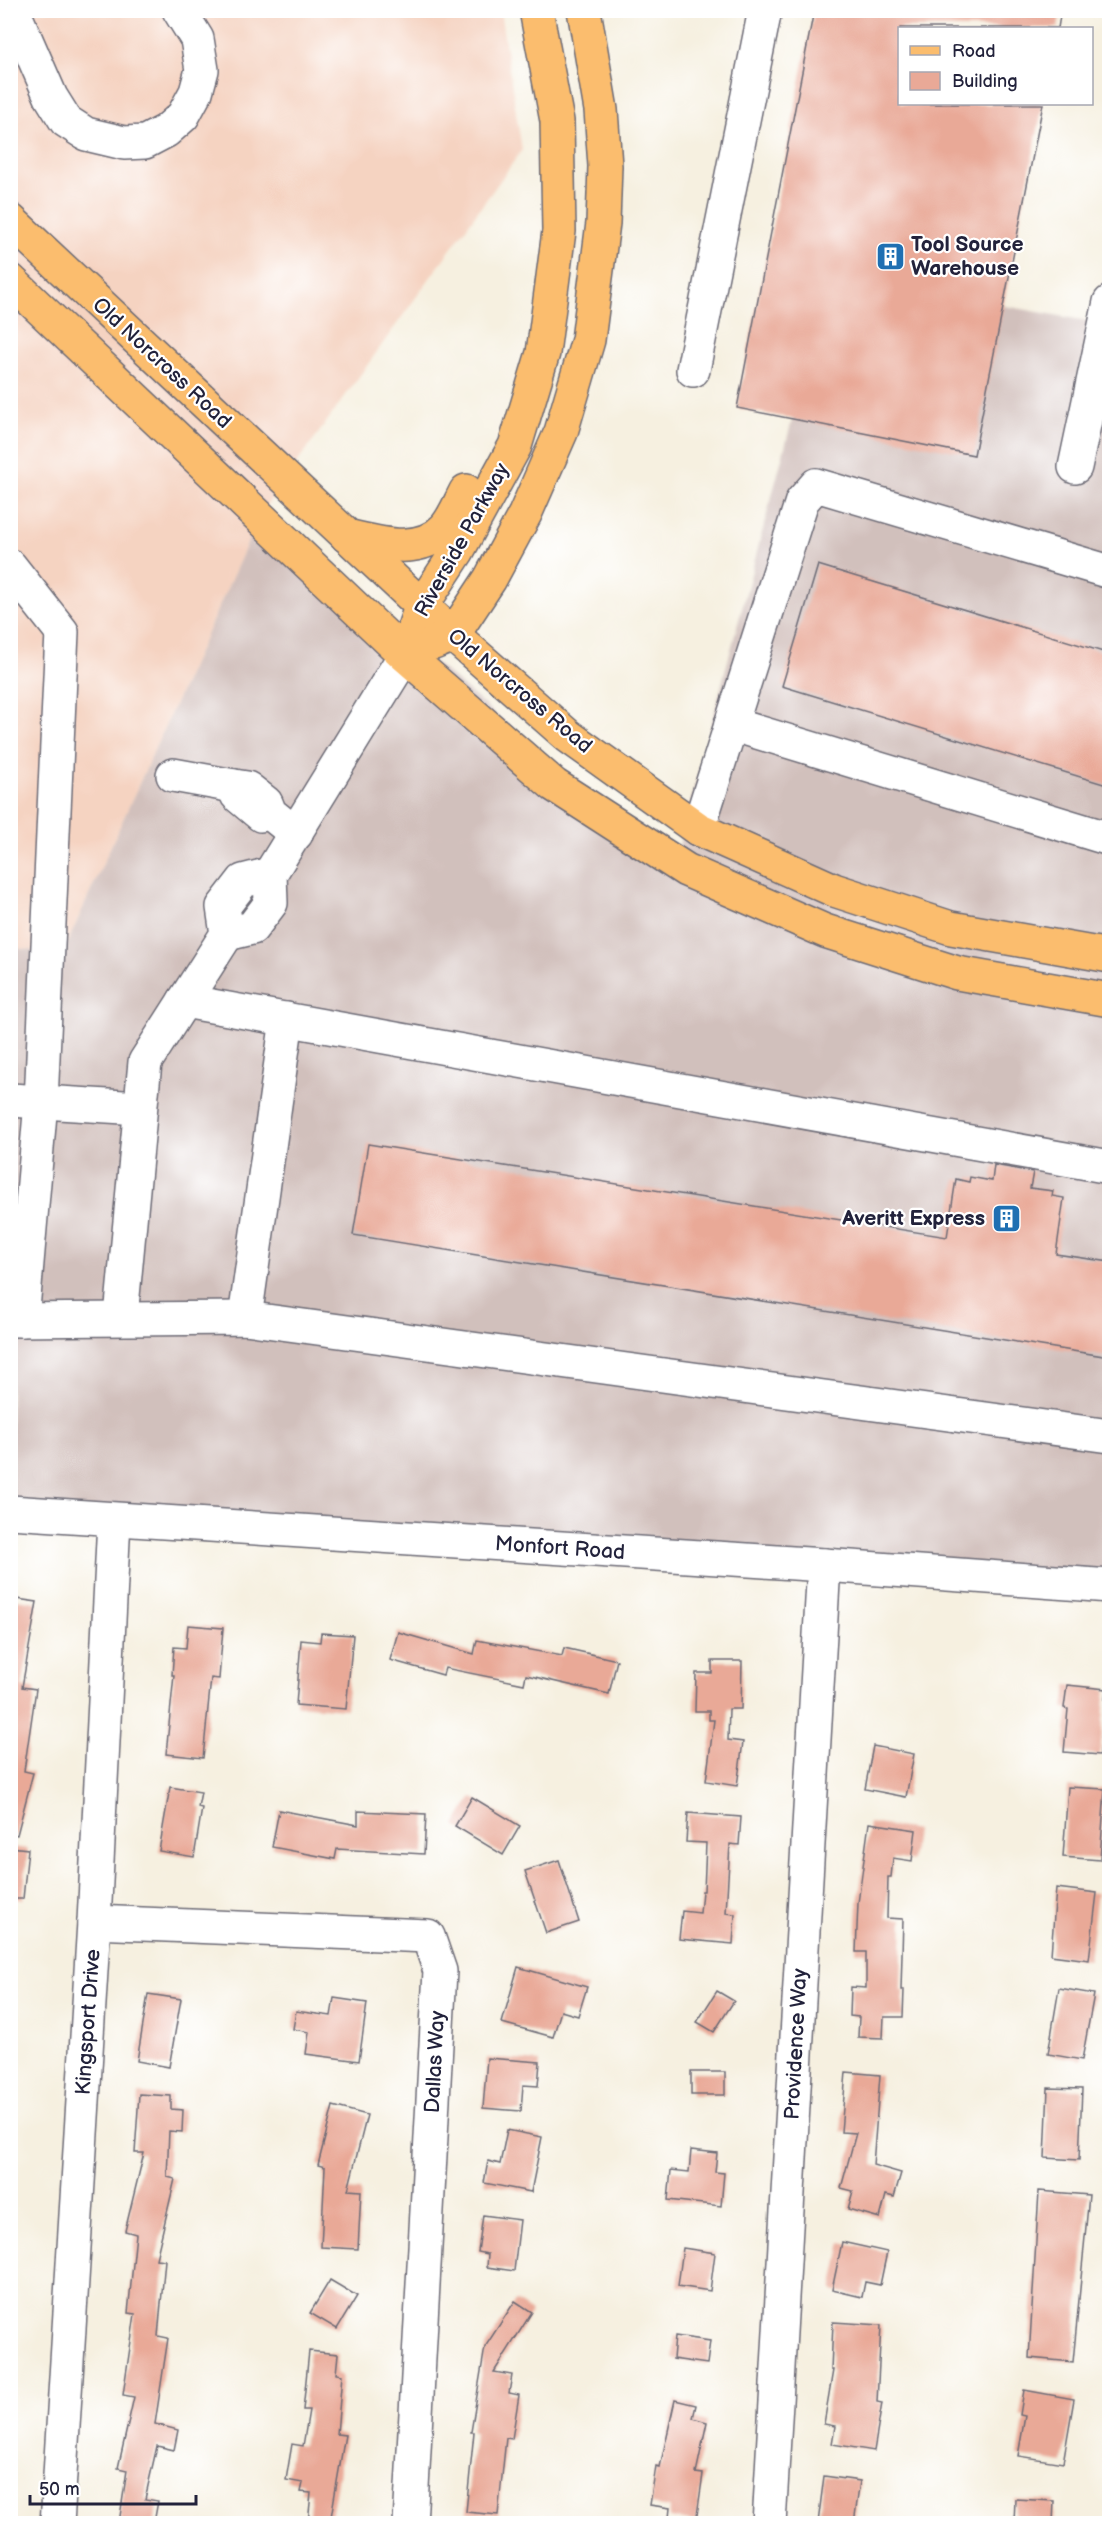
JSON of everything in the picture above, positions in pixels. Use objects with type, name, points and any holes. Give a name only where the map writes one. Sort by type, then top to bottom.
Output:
[{"type":"main road","name":"Riverside Parkway","points":[[405,655],[421,606],[457,552],[515,446],[543,353],[559,231],[558,132],[536,10]]},
{"type":"main road","name":"Riverside Parkway","points":[[405,655],[453,635],[490,579],[546,468],[564,423],[588,340],[601,245],[605,166],[595,70],[584,10]]},
{"type":"main road","name":"Old Norcross Road","points":[[10,220],[453,635],[568,736],[698,829],[834,890],[951,928],[1110,956]]},
{"type":"main road","name":"Old Norcross Road","points":[[10,280],[405,655],[554,785],[686,870],[825,931],[957,973],[1110,1000]]},
{"type":"main road","points":[[347,536],[392,545],[416,545],[434,538],[446,527],[508,412],[543,353]]},
{"type":"street","points":[[13,10],[51,97],[66,121],[86,134],[124,142],[145,142],[166,131],[183,116],[196,92],[202,70],[197,39],[179,10]]},
{"type":"street","points":[[693,370],[765,10]]},
{"type":"street","points":[[1075,467],[1110,302]]},
{"type":"street","points":[[698,829],[802,501],[816,485],[1110,572]]},
{"type":"street","points":[[10,566],[62,632],[26,1101],[16,1320],[121,1317],[246,1318],[1110,1436]]},
{"type":"street","points":[[121,1317],[145,1062],[227,934],[223,907],[243,881],[270,874],[405,655]]},
{"type":"street","points":[[731,724],[1110,839]]},
{"type":"street","points":[[173,775],[247,788],[266,803],[270,813],[296,834]]},
{"type":"street","points":[[184,1001],[1110,1167]]},
{"type":"street","points":[[246,1318],[287,1019]]},
{"type":"street","points":[[26,1101],[140,1108]]},
{"type":"street","name":"Monfort Road","points":[[10,1512],[1110,1586]]},
{"type":"street","name":"Kingsport Drive","points":[[57,2523],[94,1922],[114,1520]]},
{"type":"street","name":"Providence Way","points":[[769,2523],[824,1565]]},
{"type":"street","name":"Dallas Way","points":[[94,1922],[428,1936],[440,1971],[410,2523]]},
{"type":"shaded area","points":[[10,11],[500,11],[522,150],[261,513],[62,955],[11,947]]},
{"type":"shaded area","points":[[831,274],[1109,325],[1109,1580],[11,1522],[10,947],[62,955],[261,513],[542,754],[676,856]]},
{"type":"building","name":"Tool Source Warehouse","points":[[814,10],[1061,10],[1058,27],[898,27],[898,105],[1043,105],[974,455],[737,408]]},
{"type":"building","points":[[818,565],[1110,654],[1110,786],[782,686]]},
{"type":"building","points":[[368,1144],[947,1237],[956,1179],[969,1182],[970,1177],[992,1181],[994,1165],[1033,1172],[1030,1188],[1053,1191],[1052,1196],[1064,1198],[1056,1254],[1110,1262],[1110,1357],[353,1235]]},
{"type":"building","points":[[10,1598],[37,1602],[22,1687],[36,1689],[24,1771],[33,1773],[17,1835],[10,1834]]},
{"type":"building","points":[[188,1625],[223,1628],[219,1679],[211,1678],[203,1758],[166,1754],[174,1675],[172,1675],[174,1647],[186,1648]]},
{"type":"building","points":[[398,1632],[474,1654],[477,1640],[562,1656],[564,1648],[617,1660],[609,1694],[526,1675],[524,1684],[445,1668],[443,1675],[390,1660]]},
{"type":"building","points":[[321,1633],[353,1635],[346,1709],[296,1705],[301,1640],[320,1642]]},
{"type":"building","points":[[712,1661],[742,1661],[741,1709],[729,1709],[728,1740],[743,1742],[737,1786],[706,1781],[714,1720],[709,1720],[709,1711],[695,1711],[696,1673],[712,1673]]},
{"type":"building","points":[[1067,1685],[1106,1689],[1100,1755],[1064,1752],[1068,1709],[1064,1708]]},
{"type":"building","points":[[873,1746],[914,1754],[906,1797],[865,1789]]},
{"type":"building","points":[[170,1787],[201,1792],[198,1807],[202,1808],[194,1857],[159,1851]]},
{"type":"building","points":[[1068,1787],[1105,1789],[1100,1860],[1063,1857]]},
{"type":"building","points":[[472,1797],[520,1826],[503,1855],[455,1826]]},
{"type":"building","points":[[279,1810],[358,1825],[358,1811],[426,1814],[424,1854],[337,1849],[335,1859],[272,1847]]},
{"type":"building","points":[[688,1813],[741,1817],[739,1845],[730,1844],[726,1913],[735,1914],[733,1944],[679,1939],[682,1911],[700,1913],[702,1891],[704,1891],[706,1843],[686,1842]]},
{"type":"building","points":[[869,1823],[916,1830],[912,1861],[893,1858],[891,1877],[888,1877],[887,1918],[903,1919],[901,1990],[904,1990],[903,2017],[884,2017],[883,2038],[858,2037],[859,2017],[850,2016],[851,1987],[866,1988],[866,1952],[856,1952],[858,1903]]},
{"type":"building","points":[[10,1847],[28,1849],[23,1899],[10,1899]]},
{"type":"building","points":[[559,1860],[579,1922],[546,1933],[525,1871]]},
{"type":"building","points":[[1056,1888],[1097,1893],[1089,1960],[1051,1955]]},
{"type":"building","points":[[518,1967],[587,1987],[578,2016],[561,2011],[553,2037],[502,2023]]},
{"type":"building","points":[[1059,1988],[1094,1994],[1082,2060],[1048,2054]]},
{"type":"building","points":[[717,1991],[734,2001],[714,2032],[697,2022]]},
{"type":"building","points":[[148,1994],[181,1999],[169,2067],[137,2061]]},
{"type":"building","points":[[334,1998],[367,2003],[359,2061],[306,2054],[309,2032],[293,2029],[296,2011],[331,2016]]},
{"type":"building","points":[[487,2058],[540,2062],[538,2086],[523,2085],[521,2111],[483,2108]]},
{"type":"building","points":[[691,2072],[725,2072],[725,2095],[691,2095]]},
{"type":"building","points":[[846,2072],[880,2075],[873,2165],[901,2173],[894,2197],[886,2195],[880,2218],[848,2209],[853,2191],[841,2188],[856,2133],[841,2132]]},
{"type":"building","points":[[1048,2088],[1082,2089],[1079,2160],[1045,2158]]},
{"type":"building","points":[[139,2094],[171,2096],[171,2109],[183,2110],[182,2132],[169,2131],[167,2177],[175,2179],[156,2259],[165,2260],[158,2336],[168,2338],[155,2424],[178,2430],[174,2450],[157,2446],[145,2499],[158,2501],[154,2523],[119,2523],[127,2470],[118,2468],[134,2397],[123,2395],[135,2314],[128,2313],[136,2234],[125,2231],[144,2153],[135,2153]]},
{"type":"building","points":[[333,2106],[367,2115],[348,2190],[361,2191],[358,2249],[321,2247],[325,2167],[318,2165]]},
{"type":"building","points":[[507,2130],[542,2137],[531,2192],[484,2183],[488,2161],[500,2164]]},
{"type":"building","points":[[691,2150],[717,2153],[715,2172],[724,2173],[721,2206],[668,2200],[671,2170],[689,2172]]},
{"type":"building","points":[[1039,2191],[1089,2195],[1073,2362],[1029,2358]]},
{"type":"building","points":[[483,2215],[520,2220],[514,2271],[487,2267],[488,2254],[478,2252]]},
{"type":"building","points":[[842,2242],[887,2252],[880,2285],[865,2282],[862,2297],[832,2290]]},
{"type":"building","points":[[683,2248],[715,2253],[710,2291],[678,2286]]},
{"type":"building","points":[[330,2280],[357,2296],[337,2329],[310,2313]]},
{"type":"building","points":[[515,2301],[532,2312],[494,2372],[512,2375],[509,2393],[519,2395],[512,2439],[506,2438],[498,2515],[466,2512],[474,2432],[471,2432],[485,2347]]},
{"type":"building","points":[[833,2322],[881,2325],[877,2402],[882,2403],[874,2451],[832,2444],[835,2426],[824,2424],[833,2370],[831,2370]]},
{"type":"building","points":[[675,2336],[710,2341],[707,2364],[673,2359]]},
{"type":"building","points":[[309,2351],[338,2354],[336,2374],[342,2375],[337,2434],[345,2435],[330,2523],[308,2523],[311,2493],[301,2492],[303,2483],[286,2480],[292,2444],[303,2446],[309,2410],[303,2410]]},
{"type":"building","points":[[1024,2390],[1074,2399],[1063,2463],[1018,2456],[1025,2416],[1020,2415]]},
{"type":"building","points":[[675,2400],[696,2405],[693,2418],[707,2422],[696,2473],[703,2474],[696,2522],[669,2518],[670,2508],[650,2505],[656,2466],[660,2467]]},
{"type":"building","points":[[824,2476],[860,2481],[854,2523],[818,2523]]},
{"type":"building","points":[[1015,2499],[1054,2501],[1053,2523],[1014,2523]]},
{"type":"place","name":"Tool Source Warehouse","points":[[890,256]]},
{"type":"place","name":"Averitt Express","points":[[1006,1218]]}]
